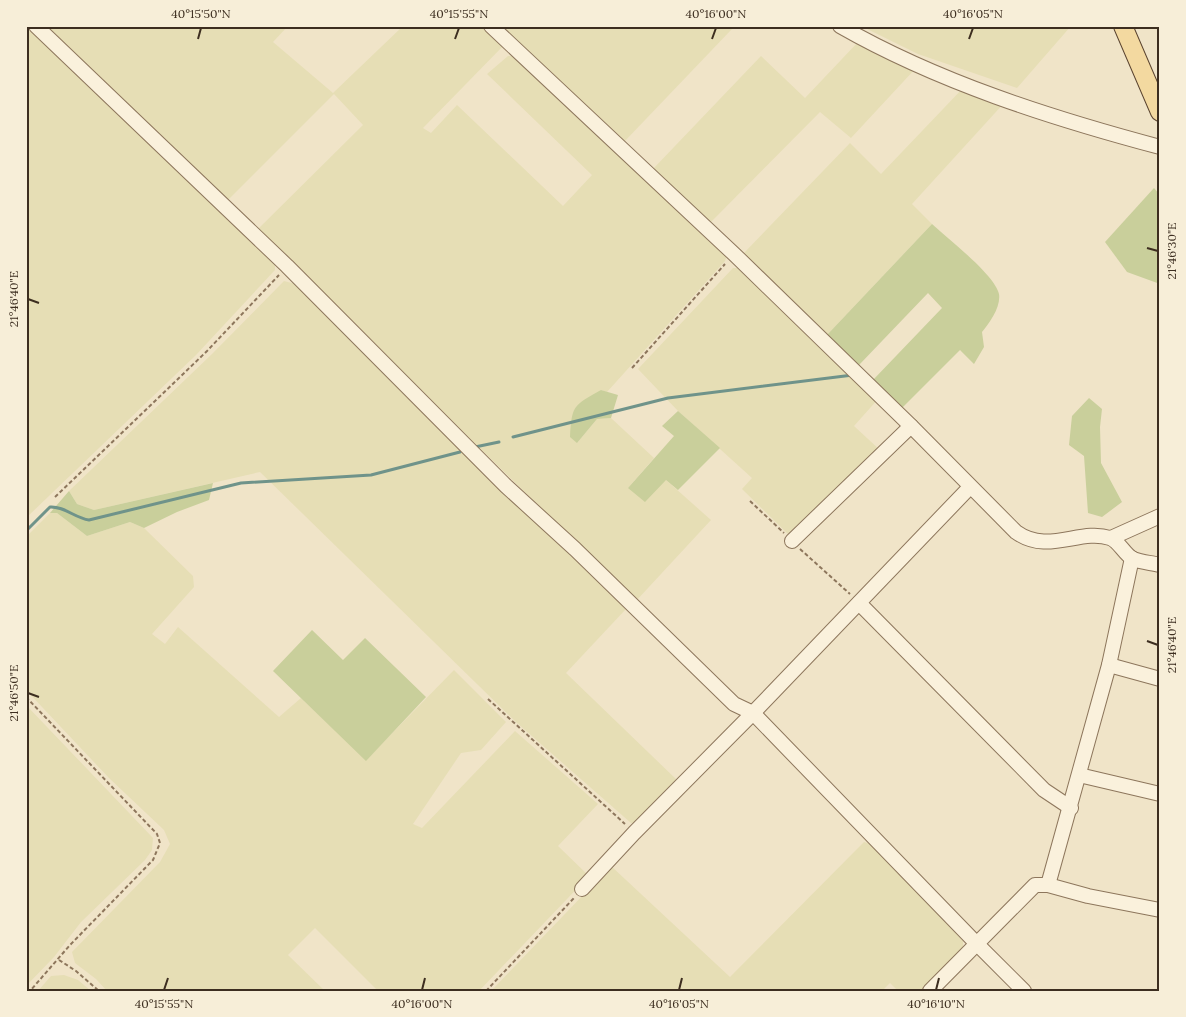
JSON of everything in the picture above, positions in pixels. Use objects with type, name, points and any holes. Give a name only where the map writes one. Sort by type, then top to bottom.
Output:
[{"type":"main road","points":[[1123,26],[1160,112]]},
{"type":"street","points":[[36,26],[287,266],[506,486],[575,549],[734,704],[754,713],[976,944],[1024,991]]},
{"type":"street","points":[[491,26],[734,254],[911,426],[970,487],[1026,539],[1041,542],[1098,537],[1112,538],[1160,516]]},
{"type":"street","points":[[840,26],[917,64],[984,91],[1160,147]]},
{"type":"street","points":[[792,542],[911,426]]},
{"type":"street","points":[[582,889],[634,833],[754,713],[970,487]]},
{"type":"street","points":[[1112,538],[1132,558],[1160,565]]},
{"type":"street","points":[[1048,885],[1071,808],[1078,775],[1109,665],[1132,558]]},
{"type":"street","points":[[859,603],[1044,790],[1071,808]]},
{"type":"street","points":[[1109,665],[1160,679]]},
{"type":"street","points":[[1078,775],[1160,794]]},
{"type":"street","points":[[930,991],[1036,885],[1048,885],[1088,896],[1160,910]]},
{"type":"path","points":[[632,368],[734,254]]},
{"type":"path","points":[[55,497],[207,351],[287,266]]},
{"type":"path","points":[[750,501],[859,603]]},
{"type":"path","points":[[26,697],[158,834],[160,843],[153,860],[70,945],[59,960],[30,991]]},
{"type":"path","points":[[488,699],[634,833]]},
{"type":"path","points":[[486,991],[582,889]]},
{"type":"path","points":[[59,960],[76,971],[99,991]]},
{"type":"shaded area","points":[[26,26],[275,263],[275,270],[196,355],[26,518]]},
{"type":"shaded area","points":[[47,26],[288,26],[273,42],[333,93],[403,26],[486,26],[505,44],[423,128],[431,133],[457,105],[563,206],[592,175],[487,74],[508,56],[514,56],[727,255],[725,261],[607,392],[601,390],[577,443],[597,419],[611,418],[654,458],[628,488],[666,480],[711,520],[636,601],[257,230],[363,125],[334,94],[227,201]]},
{"type":"shaded area","points":[[500,26],[730,26],[732,29],[624,142]]},
{"type":"shaded area","points":[[861,26],[1071,26],[1017,88],[918,54]]},
{"type":"shaded area","points":[[859,41],[916,68],[851,138],[820,112],[709,224],[653,169],[761,56],[805,98]]},
{"type":"shaded area","points":[[964,87],[1005,102],[912,204],[932,224],[827,335],[743,254],[850,143],[881,174]]},
{"type":"shaded area","points":[[733,268],[741,268],[879,398],[854,426],[881,451],[792,538],[742,489],[752,478],[678,411],[638,369]]},
{"type":"shaded area","points":[[284,281],[296,284],[626,609],[566,673],[677,780],[638,822],[631,823],[517,723],[260,472],[94,510],[77,504],[69,491],[212,354]]},
{"type":"shaded area","points":[[50,513],[57,513],[87,536],[130,522],[144,528],[193,576],[194,587],[152,634],[165,644],[178,627],[279,717],[301,698],[366,760],[454,670],[506,722],[481,750],[461,753],[413,824],[422,828],[515,731],[598,804],[558,846],[589,876],[479,991],[378,991],[315,928],[288,955],[325,991],[107,991],[96,979],[75,963],[72,952],[160,862],[170,844],[164,830],[109,778],[26,690],[26,537]]},
{"type":"shaded area","points":[[26,705],[153,838],[152,850],[145,860],[81,922],[54,957],[26,986]]},
{"type":"shaded area","points":[[864,842],[871,844],[963,941],[963,950],[923,991],[898,991],[890,983],[882,991],[491,991],[611,866],[730,977]]},
{"type":"shaded area","points":[[64,975],[78,980],[91,991],[38,991],[51,976]]},
{"type":"green space","points":[[1154,188],[1160,195],[1160,284],[1127,272],[1105,242]]},
{"type":"green space","points":[[932,224],[970,257],[989,277],[996,286],[999,299],[994,314],[982,332],[984,347],[974,364],[960,350],[902,408],[873,380],[942,308],[928,293],[859,365],[827,335]]},
{"type":"green space","points":[[601,390],[618,395],[611,418],[597,419],[577,443],[570,437],[573,412],[579,403]]},
{"type":"green space","points":[[1089,398],[1102,409],[1100,427],[1101,463],[1122,502],[1102,517],[1088,513],[1084,456],[1069,445],[1072,416]]},
{"type":"green space","points":[[678,411],[720,448],[678,490],[666,480],[645,502],[628,488],[674,436],[662,426]]},
{"type":"green space","points":[[213,483],[209,500],[177,512],[144,528],[130,522],[87,536],[57,513],[50,513],[69,491],[77,504],[94,510]]},
{"type":"green space","points":[[312,630],[343,660],[365,638],[426,697],[366,761],[273,671]]},
{"type":"waterway","points":[[513,437],[668,398],[853,375]]},
{"type":"waterway","points":[[475,447],[499,442]]},
{"type":"waterway","points":[[26,531],[50,507],[60,508],[89,520],[241,483],[371,475],[460,452]]}]
